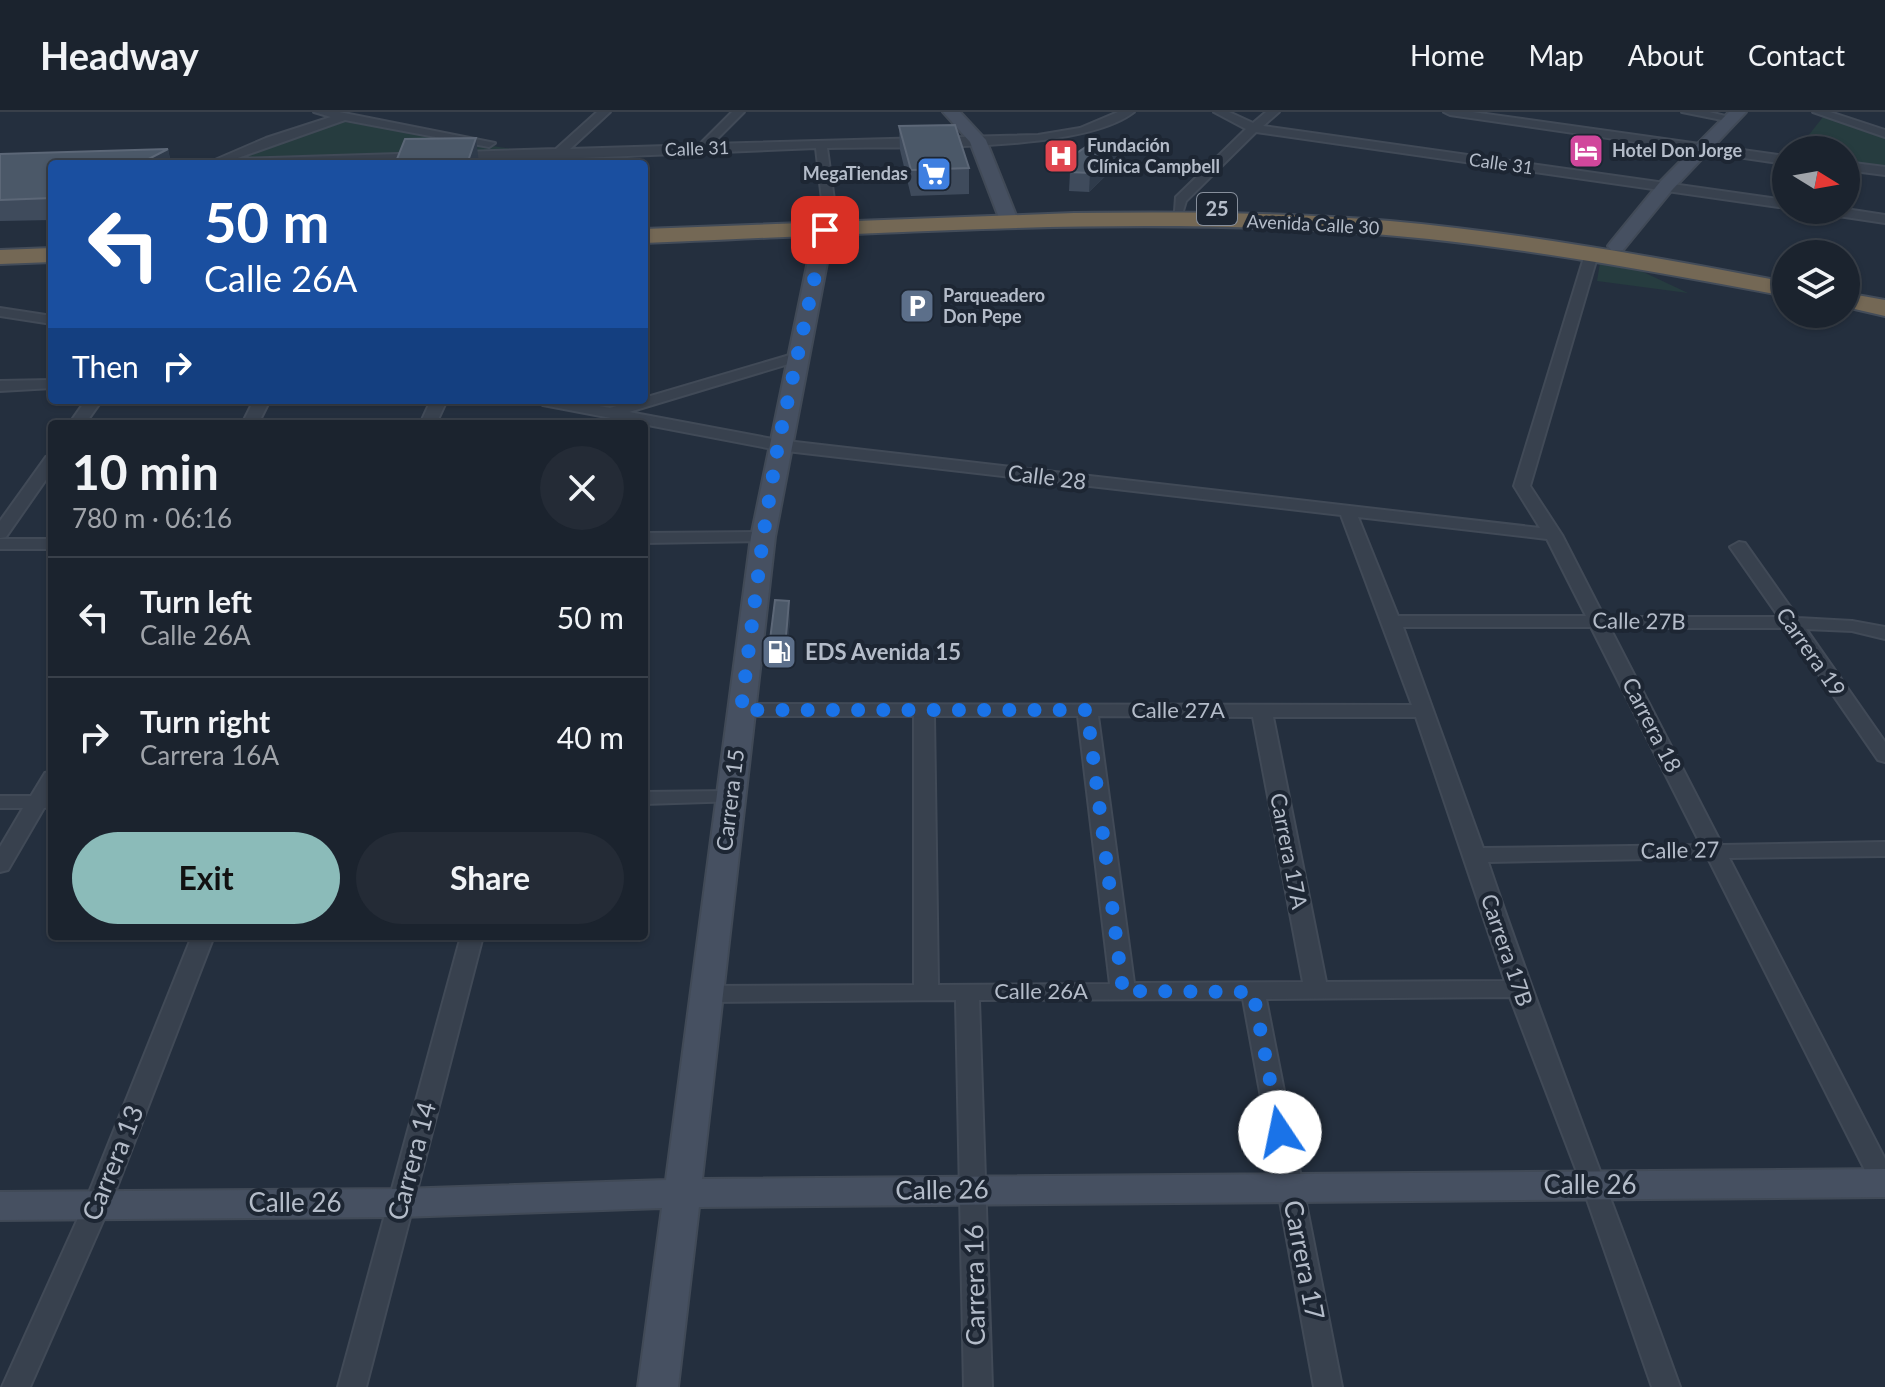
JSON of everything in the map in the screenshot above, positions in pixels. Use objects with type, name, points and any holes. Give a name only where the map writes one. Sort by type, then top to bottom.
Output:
[{"type":"highway","name":"Avenida Calle 30","points":[[648,223],[826,223],[1179,208],[1364,215],[1495,228],[1617,246],[1772,274]]},
{"type":"highway","name":"Avenida Calle 30","points":[[1009,217],[1176,218],[1335,224],[1479,238],[1591,254],[1772,286]]},
{"type":"highway","name":"Avenida Calle 30","points":[[648,236],[826,223]]},
{"type":"highway","points":[[0,243],[48,242]]},
{"type":"highway","points":[[0,257],[48,255]]},
{"type":"highway","points":[[1860,291],[1885,296]]},
{"type":"highway","points":[[1860,303],[1885,308]]},
{"type":"street","points":[[320,112],[546,158]]},
{"type":"street","points":[[223,160],[270,140],[360,112]]},
{"type":"street","points":[[559,152],[600,112]]},
{"type":"street","points":[[701,149],[738,112]]},
{"type":"street","points":[[951,112],[978,140],[1009,217]]},
{"type":"street","name":"Calle 31","points":[[435,160],[546,158],[559,152],[978,140],[1065,134],[1101,125],[1128,112]]},
{"type":"street","name":"Calle 31","points":[[1220,112],[1254,128],[1772,202]]},
{"type":"street","points":[[1179,208],[1180,200],[1273,112]]},
{"type":"street","points":[[1450,112],[1772,158]]},
{"type":"street","points":[[1688,112],[1735,115]]},
{"type":"street","points":[[1819,112],[1885,134]]},
{"type":"street","points":[[1617,246],[1666,186],[1735,115]]},
{"type":"street","points":[[821,145],[828,200],[826,223]]},
{"type":"street","points":[[1860,168],[1885,171]]},
{"type":"street","points":[[1860,215],[1885,219]]},
{"type":"street","name":"Carrera 15","points":[[658,1387],[763,537],[778,445],[800,356],[826,223]]},
{"type":"street","name":"Carrera 18","points":[[1591,254],[1522,486],[1553,535],[1885,1183]]},
{"type":"street","points":[[0,312],[48,319]]},
{"type":"street","points":[[611,418],[800,356]]},
{"type":"street","points":[[0,386],[48,384]]},
{"type":"street","name":"Calle 28","points":[[558,404],[611,418]]},
{"type":"street","name":"Calle 28","points":[[648,424],[778,445],[1553,535]]},
{"type":"street","points":[[0,533],[48,466]]},
{"type":"street","name":"Carrera 17B","points":[[1348,513],[1391,621],[1475,855],[1519,989],[1595,1185],[1666,1387]]},
{"type":"street","points":[[648,538],[763,537]]},
{"type":"street","points":[[0,544],[48,544]]},
{"type":"street","name":"Carrera 19","points":[[1739,547],[1885,756]]},
{"type":"street","name":"Calle 27B","points":[[1391,621],[1790,623],[1852,626],[1885,633]]},
{"type":"street","name":"Calle 27A","points":[[741,710],[1423,711]]},
{"type":"street","points":[[924,710],[926,992]]},
{"type":"street","points":[[1087,710],[1123,991]]},
{"type":"street","name":"Carrera 17A","points":[[1262,710],[1316,992]]},
{"type":"street","points":[[648,798],[731,797]]},
{"type":"street","points":[[0,802],[45,802]]},
{"type":"street","points":[[0,865],[45,802]]},
{"type":"street","name":"Calle 27","points":[[1475,855],[1715,849],[1885,849]]},
{"type":"street","name":"Carrera 13","points":[[16,1387],[97,1205],[201,940]]},
{"type":"street","name":"Carrera 14","points":[[352,1387],[471,940]]},
{"type":"street","name":"Calle 26A","points":[[706,994],[1519,989]]},
{"type":"street","name":"Carrera 16","points":[[967,992],[978,1387]]},
{"type":"street","name":"Carrera 17","points":[[1253,992],[1328,1387]]},
{"type":"street","name":"Calle 26","points":[[0,1206],[401,1203],[681,1193],[1885,1183]]},
{"type":"green space","points":[[1823,117],[1885,137],[1885,167],[1860,164],[1860,136],[1808,136]]},
{"type":"green space","points":[[339,121],[518,150],[236,160],[282,138]]},
{"type":"green space","points":[[1600,263],[1639,270],[1688,293],[1597,281]]},
{"type":"building","points":[[955,125],[969,168],[911,170],[899,126]]},
{"type":"building","points":[[476,138],[468,160],[397,160],[405,139]]},
{"type":"building","points":[[1122,142],[1090,173],[1070,172],[1077,153],[1090,144]]},
{"type":"building","points":[[168,149],[147,160],[48,160],[48,198],[0,200],[0,154]]},
{"type":"building","points":[[775,600],[789,601],[785,648],[769,648]]},
{"type":"place","name":"Hotel Don Jorge","points":[[1586,151]]},
{"type":"place","name":"Fundación Clínica Campbell","points":[[1061,156]]},
{"type":"place","name":"MegaTiendas","points":[[934,174]]},
{"type":"place","name":"Parqueadero Don Pepe","points":[[917,306]]},
{"type":"place","name":"EDS Avenida 15","points":[[779,652]]},
{"type":"route","points":[[825,230],[800,356],[778,445],[741,710],[1087,710],[1123,991],[1253,992],[1280,1132]]}]
